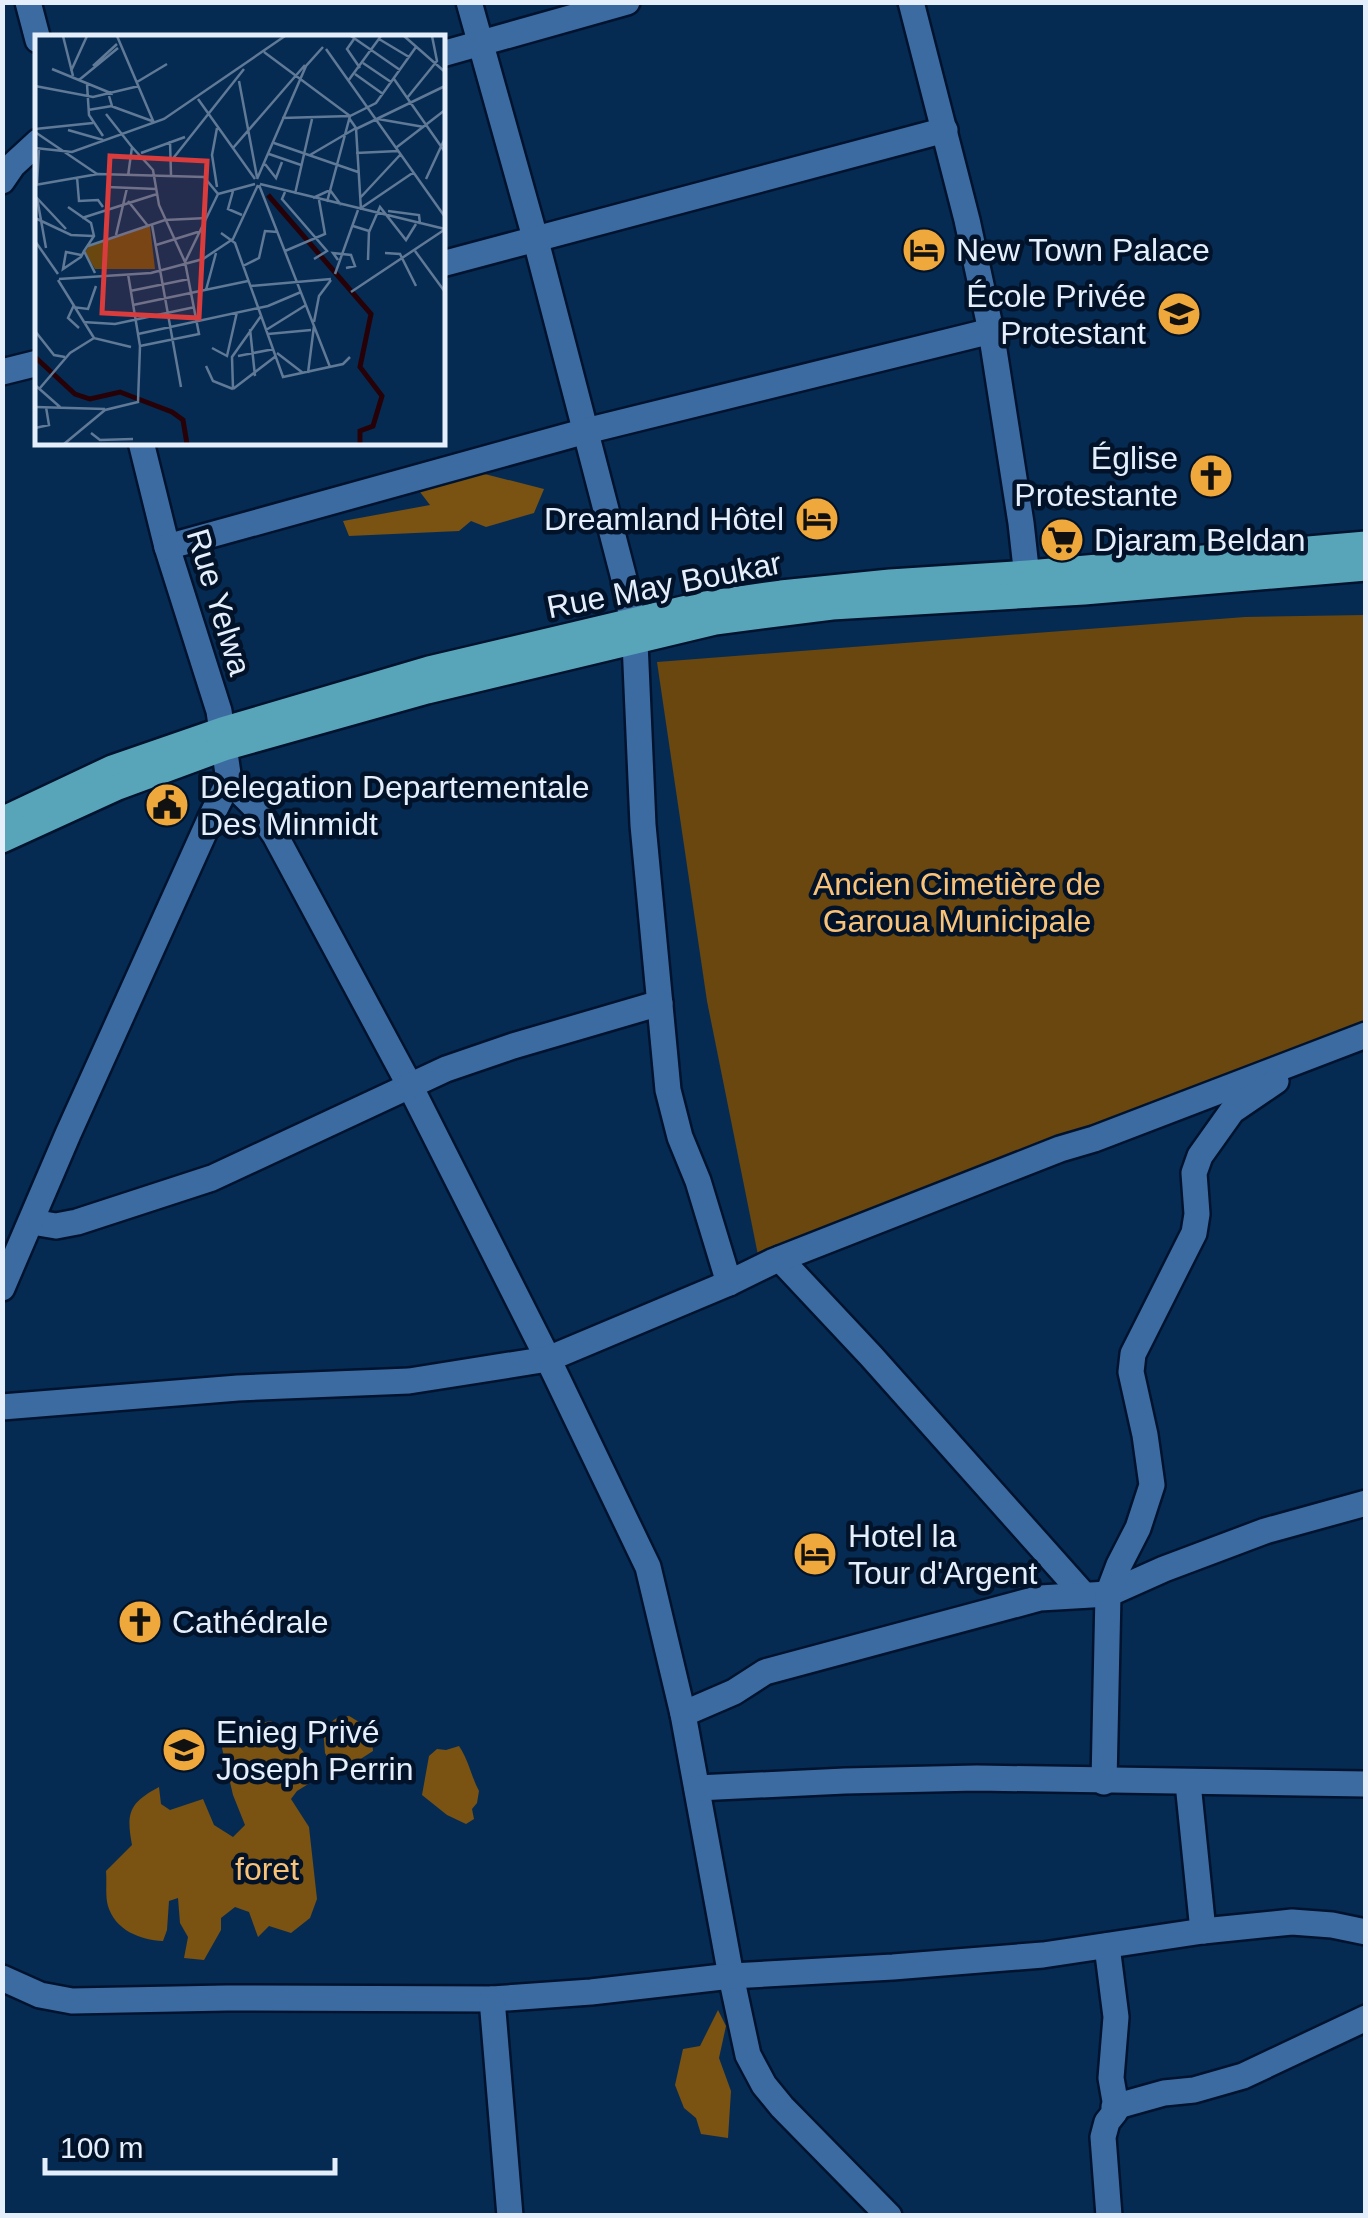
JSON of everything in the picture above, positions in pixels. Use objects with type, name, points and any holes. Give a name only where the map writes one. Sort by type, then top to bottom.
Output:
[{"type":"main road","name":"Rue May Boukar","points":[[1028,584],[1366,544]]},
{"type":"main road","name":"Rue May Boukar","points":[[2,820],[112,768],[223,739],[429,669],[634,631],[704,604],[890,582],[1028,584],[1366,568]]},
{"type":"main road","name":"Rue May Boukar","points":[[2,840],[223,739]]},
{"type":"street","points":[[28,2],[37,35]]},
{"type":"street","points":[[469,2],[628,594],[634,631],[644,825],[668,1090],[729,1283]]},
{"type":"street","points":[[445,53],[628,2]]},
{"type":"street","points":[[911,2],[991,331],[1028,584]]},
{"type":"street","points":[[445,263],[945,130]]},
{"type":"street","points":[[2,181],[35,145]]},
{"type":"street","points":[[168,547],[586,431],[991,331]]},
{"type":"street","points":[[2,372],[35,364]]},
{"type":"street","name":"Rue Yelwa","points":[[142,445],[168,547],[219,712],[230,781]]},
{"type":"street","points":[[2,1288],[230,781],[256,806],[275,835],[410,1086],[648,1567],[683,1714],[748,2055],[764,2085],[782,2107],[888,2216]]},
{"type":"street","points":[[32,1222],[56,1226],[78,1222],[212,1178],[446,1069],[660,1004]]},
{"type":"street","points":[[2,1407],[238,1388],[409,1381],[548,1359],[780,1259],[1366,1035]]},
{"type":"street","points":[[1104,1782],[1096,1594],[1119,1565],[1138,1528],[1152,1485],[1131,1372],[1133,1354],[1194,1233],[1194,1173],[1200,1156],[1232,1111],[1309,1058]]},
{"type":"street","points":[[780,1259],[1096,1594]]},
{"type":"street","points":[[683,1714],[734,1692],[765,1672],[1040,1598],[1096,1594],[1265,1531],[1366,1503]]},
{"type":"street","points":[[698,1788],[920,1779],[1366,1784]]},
{"type":"street","points":[[1188,1783],[1203,1931]]},
{"type":"street","points":[[2,1978],[40,1994],[72,2001],[492,1999],[730,1976],[1042,1954],[1292,1922],[1366,1932]]},
{"type":"street","points":[[1107,1946],[1116,2017],[1111,2078],[1114,2112],[1104,2137],[1109,2216]]},
{"type":"street","points":[[492,1999],[509,2204],[494,2216]]},
{"type":"street","points":[[1114,2107],[1243,2076],[1366,2018]]},
{"type":"green space","points":[[473,471],[544,489],[534,513],[486,527],[471,521],[459,531],[349,536],[343,521],[430,505],[420,492]]},
{"type":"green space","name":"Ancien Cimetière de Garoua Municipale","points":[[1365,615],[1365,1024],[759,1260],[707,1001],[657,662],[1245,617]]},
{"type":"green space","points":[[349,1716],[367,1729],[373,1751],[356,1762],[332,1765],[325,1753],[323,1728],[338,1717]]},
{"type":"green space","name":"foret","points":[[271,1721],[293,1738],[314,1766],[310,1783],[291,1799],[309,1827],[317,1899],[310,1918],[291,1933],[269,1926],[258,1937],[249,1912],[235,1907],[221,1918],[221,1930],[204,1960],[184,1958],[188,1937],[180,1923],[178,1898],[169,1901],[163,1941],[137,1936],[122,1927],[108,1906],[106,1871],[132,1845],[129,1825],[136,1804],[159,1787],[161,1804],[170,1810],[203,1799],[214,1825],[233,1837],[245,1825],[222,1748],[233,1728]]},
{"type":"green space","points":[[459,1746],[479,1791],[472,1809],[474,1819],[466,1824],[422,1795],[429,1756],[437,1749]]},
{"type":"green space","points":[[718,2010],[726,2026],[719,2058],[731,2091],[728,2138],[701,2134],[696,2118],[684,2108],[675,2085],[683,2049],[700,2046]]},
{"type":"place","name":"New Town Palace","points":[[924,250]]},
{"type":"place","name":"École Privée Protestant","points":[[1179,314]]},
{"type":"place","name":"Église Protestante","points":[[1211,476]]},
{"type":"place","name":"Dreamland Hôtel","points":[[817,519]]},
{"type":"place","name":"Djaram Beldan","points":[[1062,540]]},
{"type":"place","name":"Delegation Departementale Des Minmidt","points":[[167,805]]},
{"type":"place","name":"Hotel la Tour d'Argent","points":[[815,1554]]},
{"type":"place","name":"Cathédrale","points":[[140,1622]]},
{"type":"place","name":"Enieg Privé Joseph Perrin","points":[[184,1750]]}]
